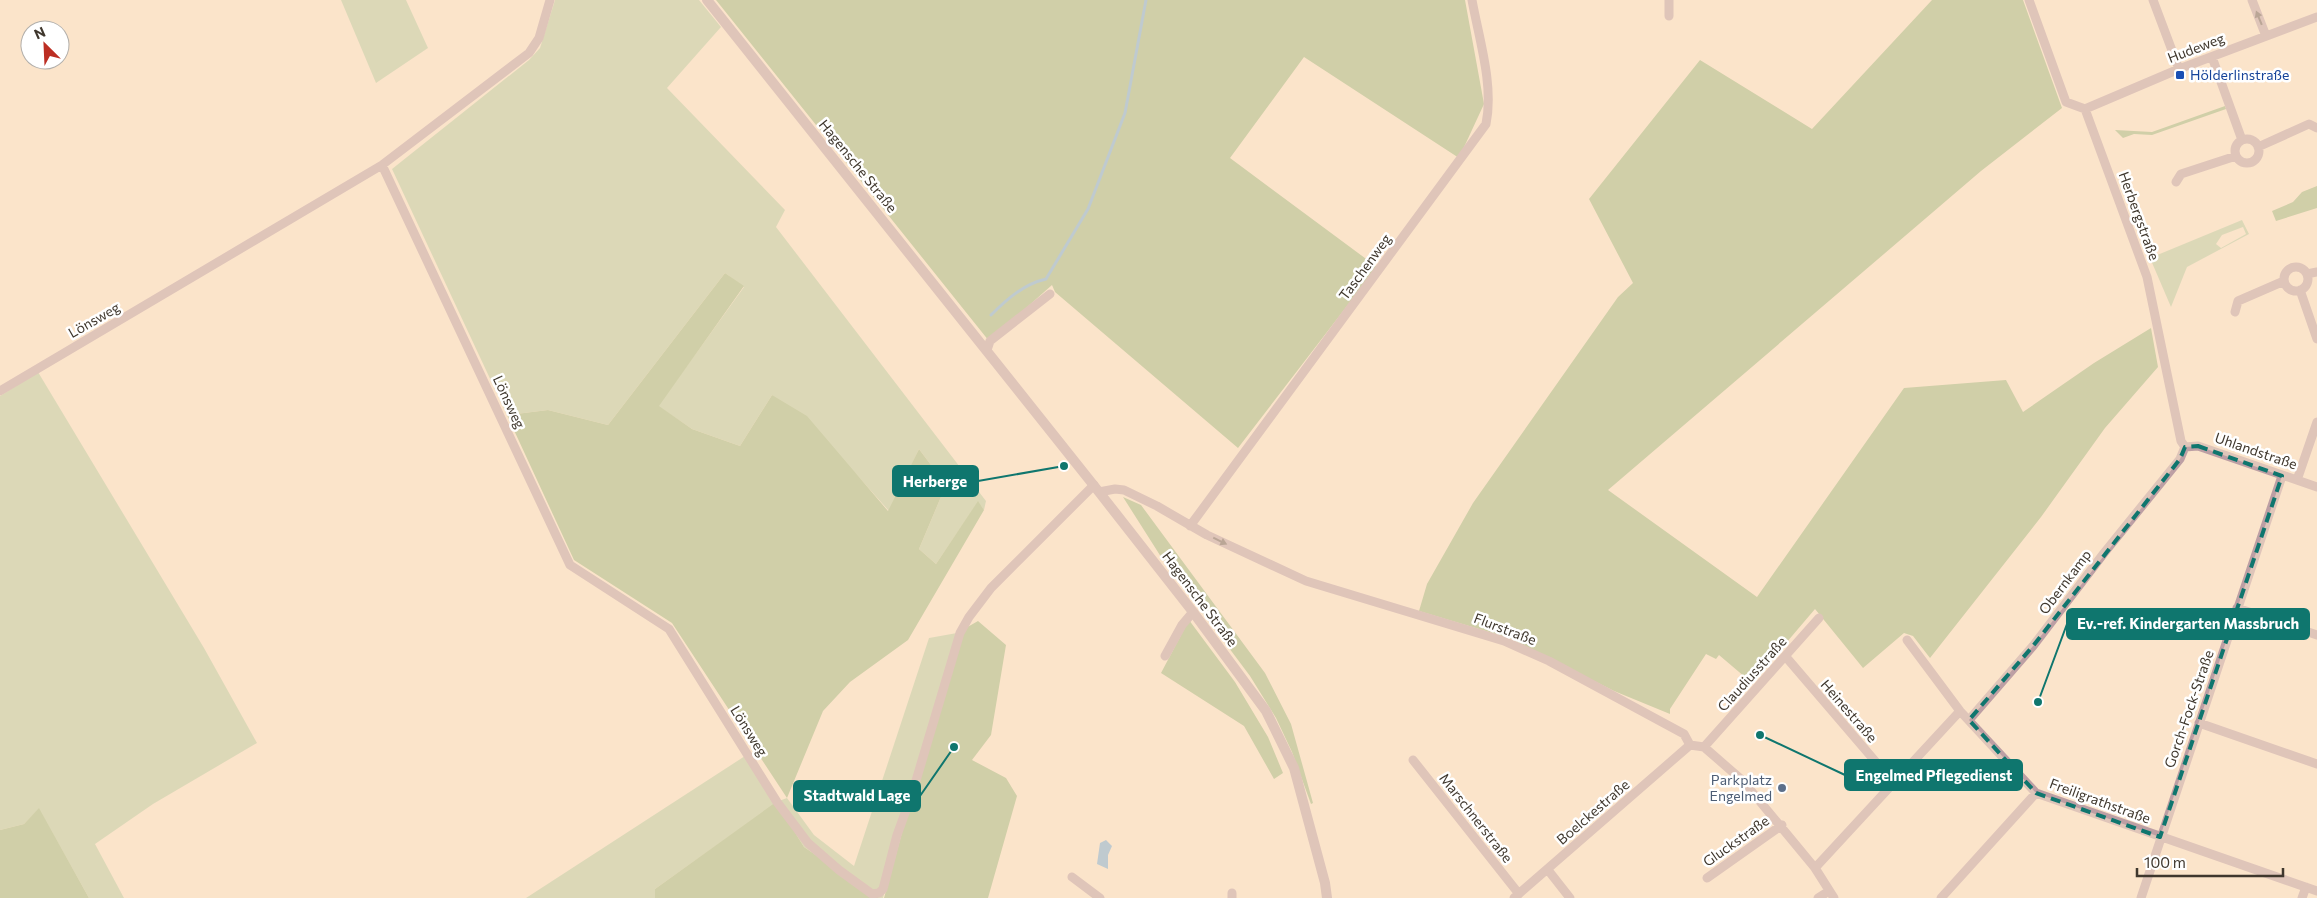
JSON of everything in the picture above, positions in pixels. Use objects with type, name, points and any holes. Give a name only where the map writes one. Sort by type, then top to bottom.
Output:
[{"type":"street","name":"Lönsweg","points":[[0,391],[382,165],[528,53],[538,38],[550,0]]},
{"type":"street","name":"Hagensche Straße","points":[[707,0],[987,350],[1193,612],[1266,711],[1294,768],[1325,883],[1327,898]]},
{"type":"street","name":"Taschenweg","points":[[1190,526],[1486,124],[1488,112],[1486,77],[1472,0]]},
{"type":"street","points":[[1669,0],[1670,16]]},
{"type":"street","points":[[2029,0],[2066,102],[2085,109]]},
{"type":"street","points":[[2153,0],[2179,69]]},
{"type":"street","points":[[2252,0],[2266,36]]},
{"type":"street","name":"Hudeweg","points":[[2085,109],[2179,69],[2317,17]]},
{"type":"street","points":[[2212,57],[2242,140]]},
{"type":"street","name":"Herbergstraße","points":[[2085,109],[2147,278],[2181,441],[2185,447]]},
{"type":"street","points":[[2258,147],[2309,124],[2317,128]]},
{"type":"street","points":[[2248,139],[2258,147],[2259,153],[2252,162],[2240,161],[2236,156],[2235,150],[2242,140],[2248,139]]},
{"type":"street","points":[[2176,182],[2181,174],[2236,156]]},
{"type":"street","name":"Lönsweg","points":[[382,165],[570,565],[669,629],[777,802],[808,843],[839,870],[872,894],[879,893],[883,889],[897,835],[912,794],[960,634],[969,617],[991,588],[1096,489]]},
{"type":"street","points":[[2292,268],[2303,269],[2307,274],[2308,280],[2300,290],[2293,290],[2284,281],[2284,276],[2292,268]]},
{"type":"street","points":[[2307,274],[2317,272]]},
{"type":"street","points":[[2235,312],[2238,301],[2284,281]]},
{"type":"street","points":[[2300,290],[2317,339]]},
{"type":"street","points":[[987,350],[990,341],[1050,294]]},
{"type":"street","points":[[2296,480],[2317,422]]},
{"type":"street","name":"Uhlandstraße","points":[[2185,447],[2198,446],[2317,487]]},
{"type":"street","name":"Obernkamp","points":[[1969,720],[2033,646],[2104,553],[2180,459],[2185,447]]},
{"type":"street","name":"Gorch-Fock-Straße","points":[[2141,898],[2282,476]]},
{"type":"street","name":"Flurstraße","points":[[1096,489],[1114,488],[1124,490],[1249,556],[1306,581],[1504,641],[1549,661],[1684,734],[1690,746]]},
{"type":"street","points":[[2237,608],[2317,635]]},
{"type":"street","points":[[1165,656],[1182,625],[1193,612]]},
{"type":"street","name":"Claudiusstraße","points":[[1704,747],[1819,618]]},
{"type":"street","name":"Freiligrathstraße","points":[[1906,640],[1960,711],[2036,793],[2317,891]]},
{"type":"street","name":"Heinestraße","points":[[1786,657],[1892,782]]},
{"type":"street","points":[[1815,868],[1892,782],[1960,711]]},
{"type":"street","points":[[2199,723],[2317,764]]},
{"type":"street","points":[[1690,746],[1704,747],[1743,781],[1782,826],[1815,868],[1831,894],[1818,898]]},
{"type":"street","name":"Boelckestraße","points":[[1516,896],[1690,746]]},
{"type":"street","name":"Marschnerstraße","points":[[1413,760],[1516,896]]},
{"type":"street","points":[[1941,898],[2036,793]]},
{"type":"street","name":"Gluckstraße","points":[[1707,878],[1782,826]]},
{"type":"street","points":[[1548,870],[1570,898]]},
{"type":"street","points":[[1072,877],[1100,898]]},
{"type":"street","points":[[2302,898],[2306,887]]},
{"type":"highlighted area","points":[[2198,446],[2282,476],[2160,837],[2036,793],[1969,720],[2033,646],[2180,459],[2185,447]]},
{"type":"green space","points":[[341,0],[406,0],[428,48],[376,83]]},
{"type":"green space","points":[[555,0],[699,0],[721,27],[667,88],[785,210],[776,227],[986,501],[984,510],[978,502],[936,564],[919,549],[946,485],[919,449],[889,511],[856,474],[772,395],[740,446],[692,429],[658,406],[744,287],[725,273],[608,425],[548,410],[507,415],[392,169],[529,60],[540,48]]},
{"type":"green space","points":[[716,0],[1465,0],[1484,104],[1459,158],[1304,57],[1230,158],[1377,267],[1238,448],[1055,292],[1052,285],[989,341]]},
{"type":"green space","points":[[1932,0],[2023,0],[2062,108],[1981,171],[1608,490],[1757,597],[1904,388],[2006,380],[2023,412],[2094,363],[2151,328],[2158,367],[2105,428],[2041,517],[1930,658],[1913,636],[1904,633],[1863,668],[1815,609],[1752,683],[1719,655],[1716,659],[1706,654],[1670,709],[1670,714],[1614,691],[1509,638],[1419,611],[1427,584],[1473,503],[1618,297],[1633,283],[1589,199],[1700,60],[1812,129]]},
{"type":"green space","points":[[2225,106],[2226,109],[2152,135],[2134,134],[2123,138],[2115,130],[2152,132]]},
{"type":"green space","points":[[2317,186],[2317,208],[2276,221],[2272,211],[2293,202],[2302,192]]},
{"type":"green space","points":[[2242,220],[2249,234],[2187,267],[2171,307],[2150,258]],"holes":[[[2243,227],[2246,234],[2221,248],[2216,244],[2222,235]]]},
{"type":"green space","points":[[725,273],[744,286],[659,406],[692,429],[740,446],[772,395],[807,416],[888,511],[919,449],[946,485],[919,549],[936,564],[978,501],[984,510],[908,640],[850,682],[823,711],[787,798],[672,623],[574,560],[507,415],[548,410],[608,425]]},
{"type":"green space","points":[[38,372],[204,648],[257,743],[153,804],[95,844],[124,898],[89,898],[39,809],[24,824],[0,830],[0,396]]},
{"type":"green space","points":[[1123,497],[1141,505],[1265,673],[1291,724],[1313,803],[1311,804],[1292,752],[1276,718],[1250,676],[1163,560]]},
{"type":"green space","points":[[1189,620],[1235,682],[1268,737],[1283,773],[1274,779],[1244,726],[1161,673]]},
{"type":"green space","points":[[978,621],[1006,645],[991,735],[972,760],[1006,778],[1017,796],[988,898],[884,898],[957,633]]},
{"type":"green space","points":[[957,633],[883,898],[879,898],[804,847],[776,803],[655,889],[655,898],[526,898],[745,756],[776,802],[787,798],[814,835],[854,866],[929,638]]},
{"type":"green space","points":[[776,802],[804,847],[879,898],[655,898],[655,889]]},
{"type":"green space","points":[[39,808],[89,898],[0,898],[0,830],[24,824]]},
{"type":"water","points":[[1106,840],[1112,846],[1108,855],[1108,869],[1097,864],[1100,843]]},
{"type":"waterway","points":[[991,315],[1016,293],[1030,284],[1046,279],[1088,209],[1125,113],[1146,0]]},
{"type":"place","name":"Hölderlinstraße","points":[[2180,75]]},
{"type":"place","name":"Herberge","points":[[1064,466]]},
{"type":"place","name":"Ev.-ref. Kindergarten Massbruch","points":[[2038,702]]},
{"type":"place","name":"Engelmed Pflegedienst","points":[[1760,735]]},
{"type":"place","name":"Stadtwald Lage","points":[[954,747]]},
{"type":"place","name":"Parkplatz Engelmed","points":[[1782,788]]}]
